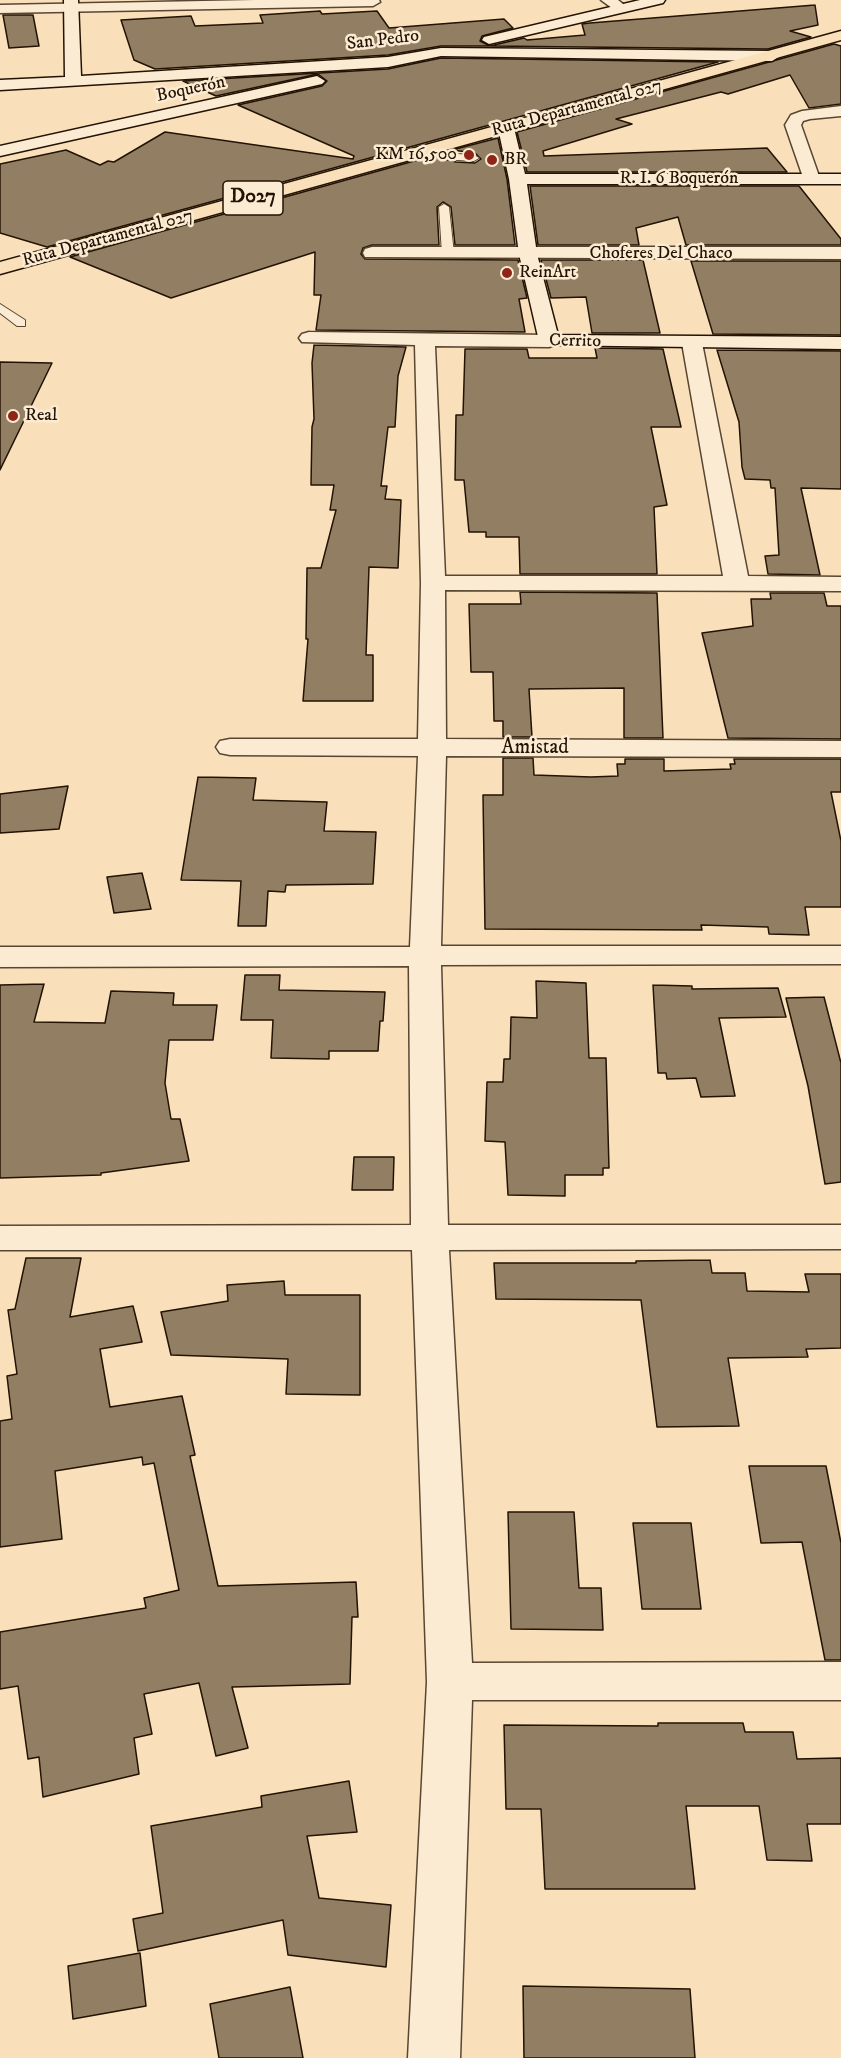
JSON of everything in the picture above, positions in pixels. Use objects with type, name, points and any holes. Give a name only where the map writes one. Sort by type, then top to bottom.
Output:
[{"type":"main road","name":"Ruta Departamental 027","points":[[0,268],[772,56],[841,35]]},
{"type":"street","points":[[441,52],[615,4],[658,0]]},
{"type":"street","points":[[0,9],[70,4],[373,2]]},
{"type":"street","points":[[70,4],[73,81]]},
{"type":"street","name":"San Pedro","points":[[0,85],[388,62],[441,52],[772,56]]},
{"type":"street","name":"Boquerón","points":[[0,151],[282,91],[388,62]]},
{"type":"street","points":[[811,179],[793,125],[797,118],[808,114],[841,111]]},
{"type":"street","points":[[506,128],[507,156],[518,179],[528,254],[549,341]]},
{"type":"street","name":"R. I. 6 Boquerón","points":[[518,179],[841,179]]},
{"type":"street","name":"Choferes Del Chaco","points":[[372,253],[841,253]]},
{"type":"street","name":"Cerrito","points":[[309,338],[425,341],[841,343]]},
{"type":"street","points":[[425,341],[433,583],[432,749],[425,955],[430,1236],[450,1682],[434,2058]]},
{"type":"street","points":[[692,343],[737,583]]},
{"type":"street","points":[[433,583],[841,584]]},
{"type":"street","name":"Amistad","points":[[230,747],[841,749]]},
{"type":"street","points":[[0,957],[841,955]]},
{"type":"street","points":[[0,1238],[841,1237]]},
{"type":"street","points":[[450,1682],[841,1681]]},
{"type":"lane","points":[[429,150],[457,157],[474,158]]},
{"type":"lane","points":[[444,207],[448,254]]},
{"type":"lane","points":[[0,307],[21,323]]},
{"type":"building","points":[[815,5],[818,25],[790,31],[811,37],[768,49],[490,46],[524,38],[527,40],[585,35],[582,24]]},
{"type":"building","points":[[320,11],[322,14],[377,11],[389,28],[504,19],[513,28],[482,36],[480,41],[490,46],[441,46],[388,55],[155,69],[134,60],[121,20],[191,16],[195,26],[263,23],[260,15]]},
{"type":"building","points":[[3,15],[33,15],[39,46],[9,48]]},
{"type":"building","points":[[834,44],[841,46],[841,104],[809,108],[790,75],[728,94],[721,92],[616,119],[632,124],[543,151],[544,156],[767,148],[787,172],[527,172],[517,132]]},
{"type":"building","points":[[441,58],[718,62],[47,247],[0,233],[0,164],[66,150],[100,165],[108,161],[114,162],[165,132],[353,159],[354,156],[238,105],[322,86],[327,81],[318,74],[216,96],[183,81],[388,69]]},
{"type":"building","points":[[498,138],[507,179],[515,245],[455,245],[451,207],[443,202],[437,207],[439,245],[372,245],[363,248],[361,254],[365,259],[518,260],[527,298],[519,299],[525,332],[316,330],[321,295],[314,295],[315,252],[171,298],[70,257],[432,156],[456,162],[475,163],[481,159],[475,153],[452,150]]},
{"type":"building","points":[[530,186],[799,186],[841,239],[841,245],[686,245],[678,217],[636,228],[639,245],[538,245]]},
{"type":"building","points":[[541,260],[643,260],[660,333],[592,333],[586,297],[551,298]]},
{"type":"building","points":[[691,261],[841,261],[841,335],[713,334]]},
{"type":"building","points":[[314,345],[406,347],[398,376],[395,427],[388,427],[381,486],[387,486],[385,499],[401,500],[398,568],[369,567],[366,655],[373,655],[373,701],[303,701],[308,639],[306,639],[307,568],[321,568],[336,510],[330,510],[334,485],[311,485]]},
{"type":"building","points":[[595,348],[663,349],[681,427],[651,427],[667,505],[654,507],[657,574],[520,574],[519,537],[486,537],[486,532],[469,532],[464,480],[455,480],[456,415],[463,415],[465,349],[527,349],[529,358],[597,358]]},
{"type":"building","points":[[717,350],[841,351],[841,489],[801,488],[820,575],[768,574],[765,556],[779,555],[775,488],[771,488],[770,480],[745,479],[739,422]]},
{"type":"building","name":"Real","points":[[0,362],[52,363],[0,470]]},
{"type":"building","points":[[520,592],[657,593],[663,738],[624,738],[624,688],[529,689],[532,737],[503,737],[503,721],[494,721],[493,672],[471,672],[469,604],[521,604]]},
{"type":"building","points":[[770,593],[824,593],[827,606],[841,606],[841,739],[728,738],[702,633],[753,626],[751,599],[771,599]]},
{"type":"building","points":[[503,758],[533,758],[534,775],[591,777],[618,776],[617,764],[625,764],[625,759],[664,759],[664,771],[731,769],[730,764],[735,764],[734,759],[841,759],[841,792],[831,792],[841,841],[841,907],[805,907],[809,935],[769,934],[768,927],[701,925],[702,930],[485,929],[483,795],[503,795]]},
{"type":"building","points":[[198,777],[256,778],[253,800],[327,802],[324,831],[376,832],[373,884],[286,885],[285,892],[268,891],[266,926],[238,926],[241,881],[181,880]]},
{"type":"building","points":[[68,786],[59,829],[0,833],[0,794]]},
{"type":"building","points":[[142,873],[151,909],[114,913],[107,877]]},
{"type":"building","points":[[245,975],[280,975],[279,990],[385,992],[378,1051],[329,1051],[329,1059],[271,1058],[273,1020],[241,1020]]},
{"type":"building","points":[[536,981],[586,983],[589,1058],[606,1058],[609,1168],[603,1168],[603,1175],[565,1175],[565,1196],[508,1195],[505,1142],[485,1141],[487,1082],[503,1082],[504,1059],[510,1059],[511,1017],[537,1018]]},
{"type":"building","points":[[44,984],[34,1022],[105,1023],[111,991],[174,993],[173,1005],[217,1005],[213,1040],[169,1040],[165,1083],[171,1119],[180,1119],[189,1161],[101,1173],[101,1175],[0,1178],[0,985]]},
{"type":"building","points":[[653,985],[692,986],[692,989],[778,988],[786,1017],[719,1018],[735,1096],[701,1097],[696,1078],[667,1079],[666,1073],[658,1073]]},
{"type":"building","points":[[824,997],[841,1063],[841,1182],[825,1184],[808,1086],[786,998]]},
{"type":"building","points":[[354,1157],[394,1157],[393,1190],[352,1190]]},
{"type":"building","points":[[26,1258],[81,1258],[70,1317],[133,1306],[142,1342],[100,1349],[110,1407],[182,1396],[195,1455],[190,1456],[218,1586],[356,1582],[358,1617],[352,1617],[350,1684],[232,1687],[248,1748],[216,1756],[199,1683],[144,1694],[152,1734],[134,1738],[139,1774],[43,1797],[39,1757],[28,1759],[18,1686],[0,1689],[0,1632],[146,1608],[144,1598],[179,1590],[154,1463],[143,1465],[142,1457],[55,1471],[62,1539],[0,1547],[0,1421],[12,1419],[7,1376],[17,1374],[8,1310],[15,1309]]},
{"type":"building","points":[[710,1260],[712,1273],[745,1273],[747,1291],[809,1292],[805,1274],[841,1274],[841,1348],[806,1349],[808,1357],[728,1358],[739,1426],[657,1427],[641,1300],[496,1299],[494,1263],[636,1263],[636,1261]]},
{"type":"building","points":[[284,1281],[285,1295],[360,1295],[360,1395],[286,1394],[288,1359],[171,1355],[161,1312],[228,1301],[227,1285]]},
{"type":"building","points":[[749,1466],[826,1466],[841,1543],[841,1660],[825,1660],[802,1542],[761,1543]]},
{"type":"building","points":[[508,1512],[574,1512],[579,1588],[601,1588],[603,1630],[511,1629]]},
{"type":"building","points":[[633,1523],[691,1523],[701,1609],[642,1609]]},
{"type":"building","points":[[658,1723],[743,1723],[745,1732],[793,1732],[797,1759],[841,1758],[841,1824],[807,1824],[812,1861],[767,1860],[759,1806],[686,1806],[695,1889],[545,1889],[541,1809],[506,1809],[504,1725],[658,1726]]},
{"type":"building","points":[[349,1781],[357,1832],[307,1836],[319,1898],[391,1905],[386,1967],[288,1955],[283,1920],[138,1951],[133,1919],[163,1913],[151,1826],[262,1807],[261,1796]]},
{"type":"building","points":[[140,1953],[146,2006],[73,2019],[68,1966]]},
{"type":"building","points":[[523,1986],[690,1989],[695,2058],[524,2058]]},
{"type":"building","points":[[290,1987],[303,2058],[219,2058],[210,2004]]},
{"type":"place","name":"KM 16,500","points":[[469,155]]},
{"type":"place","name":"BR","points":[[492,160]]},
{"type":"place","name":"ReinArt","points":[[507,273]]},
{"type":"place","name":"Real","points":[[13,416]]}]
